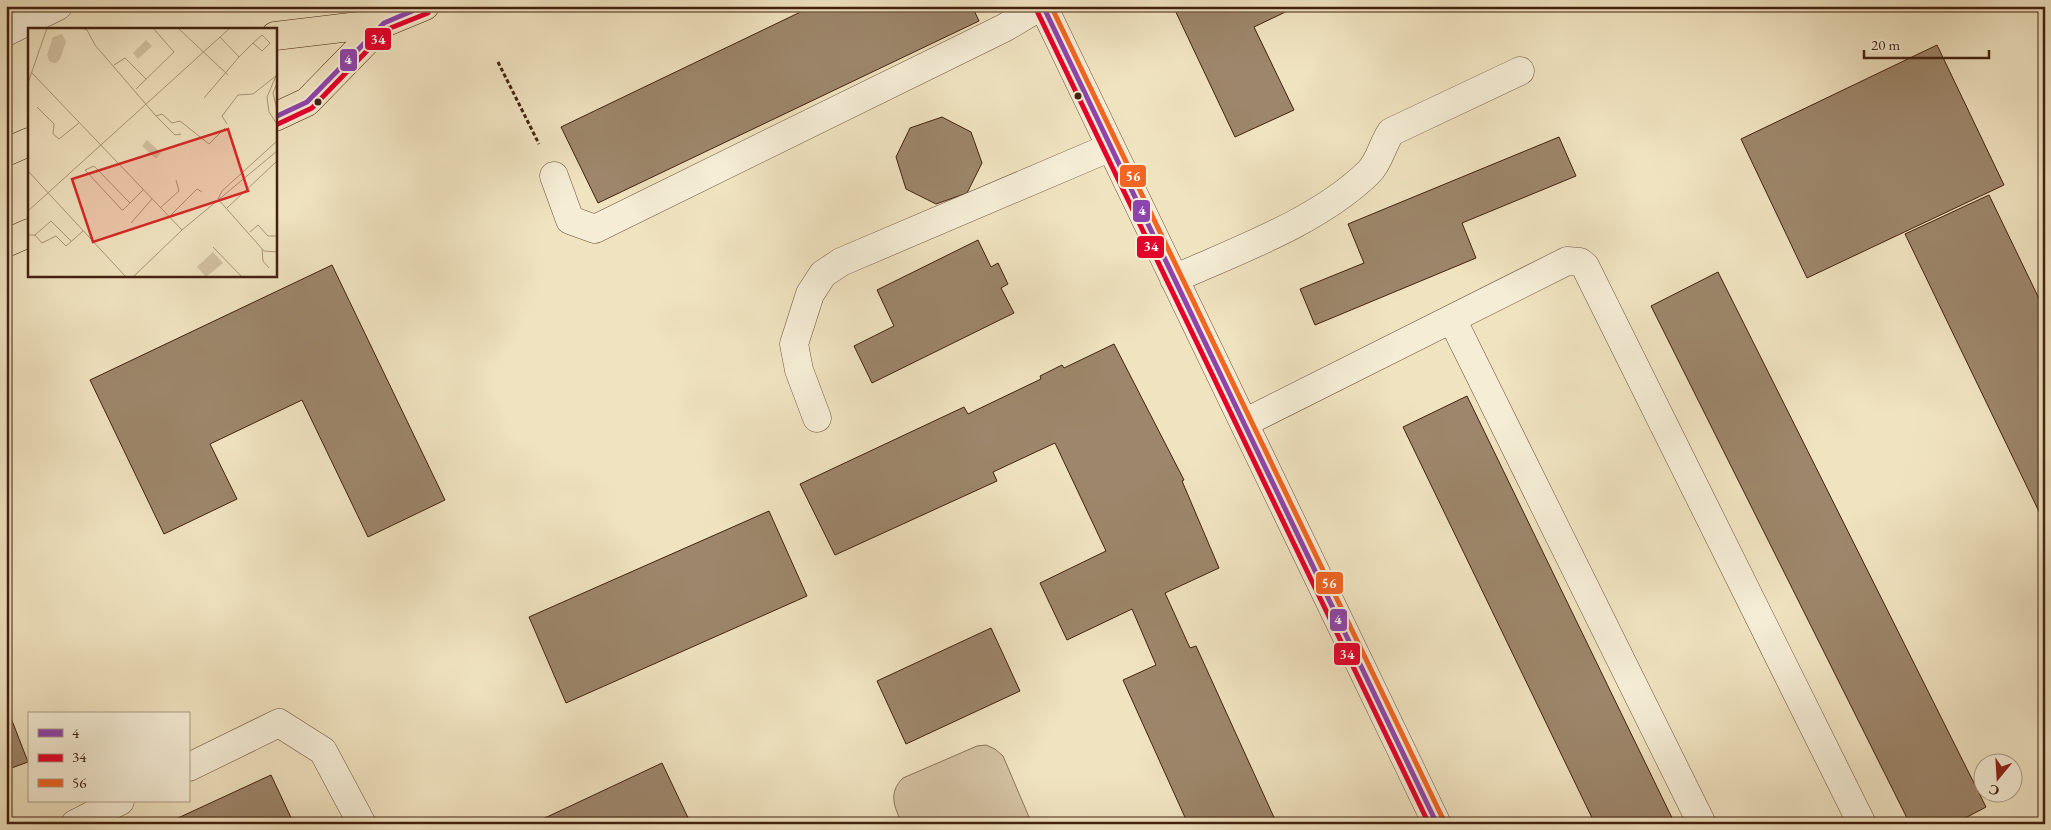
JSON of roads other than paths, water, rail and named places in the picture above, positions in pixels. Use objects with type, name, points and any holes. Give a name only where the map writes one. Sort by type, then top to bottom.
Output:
[{"type":"main road","points":[[276,36],[425,6]]},
{"type":"main road","points":[[276,116],[306,102],[380,15]]},
{"type":"main road","points":[[6,152],[28,142]]},
{"type":"main road","points":[[6,243],[28,233]]},
{"type":"street","points":[[6,32],[58,6]]},
{"type":"street","points":[[554,176],[570,220],[595,229],[1004,28],[1042,6],[1437,824]]},
{"type":"street","points":[[1174,279],[1297,223],[1333,200],[1370,172],[1380,157],[1384,142],[1391,132],[1520,71]]},
{"type":"street","points":[[817,418],[798,370],[794,344],[810,294],[823,274],[841,262],[1111,147]]},
{"type":"street","points":[[1244,423],[1567,261],[1580,262],[1585,266],[1862,824]]},
{"type":"street","points":[[1452,319],[1702,824]]},
{"type":"street","points":[[190,766],[279,722],[323,751],[362,824]]},
{"type":"street","points":[[75,824],[118,802]]}]
